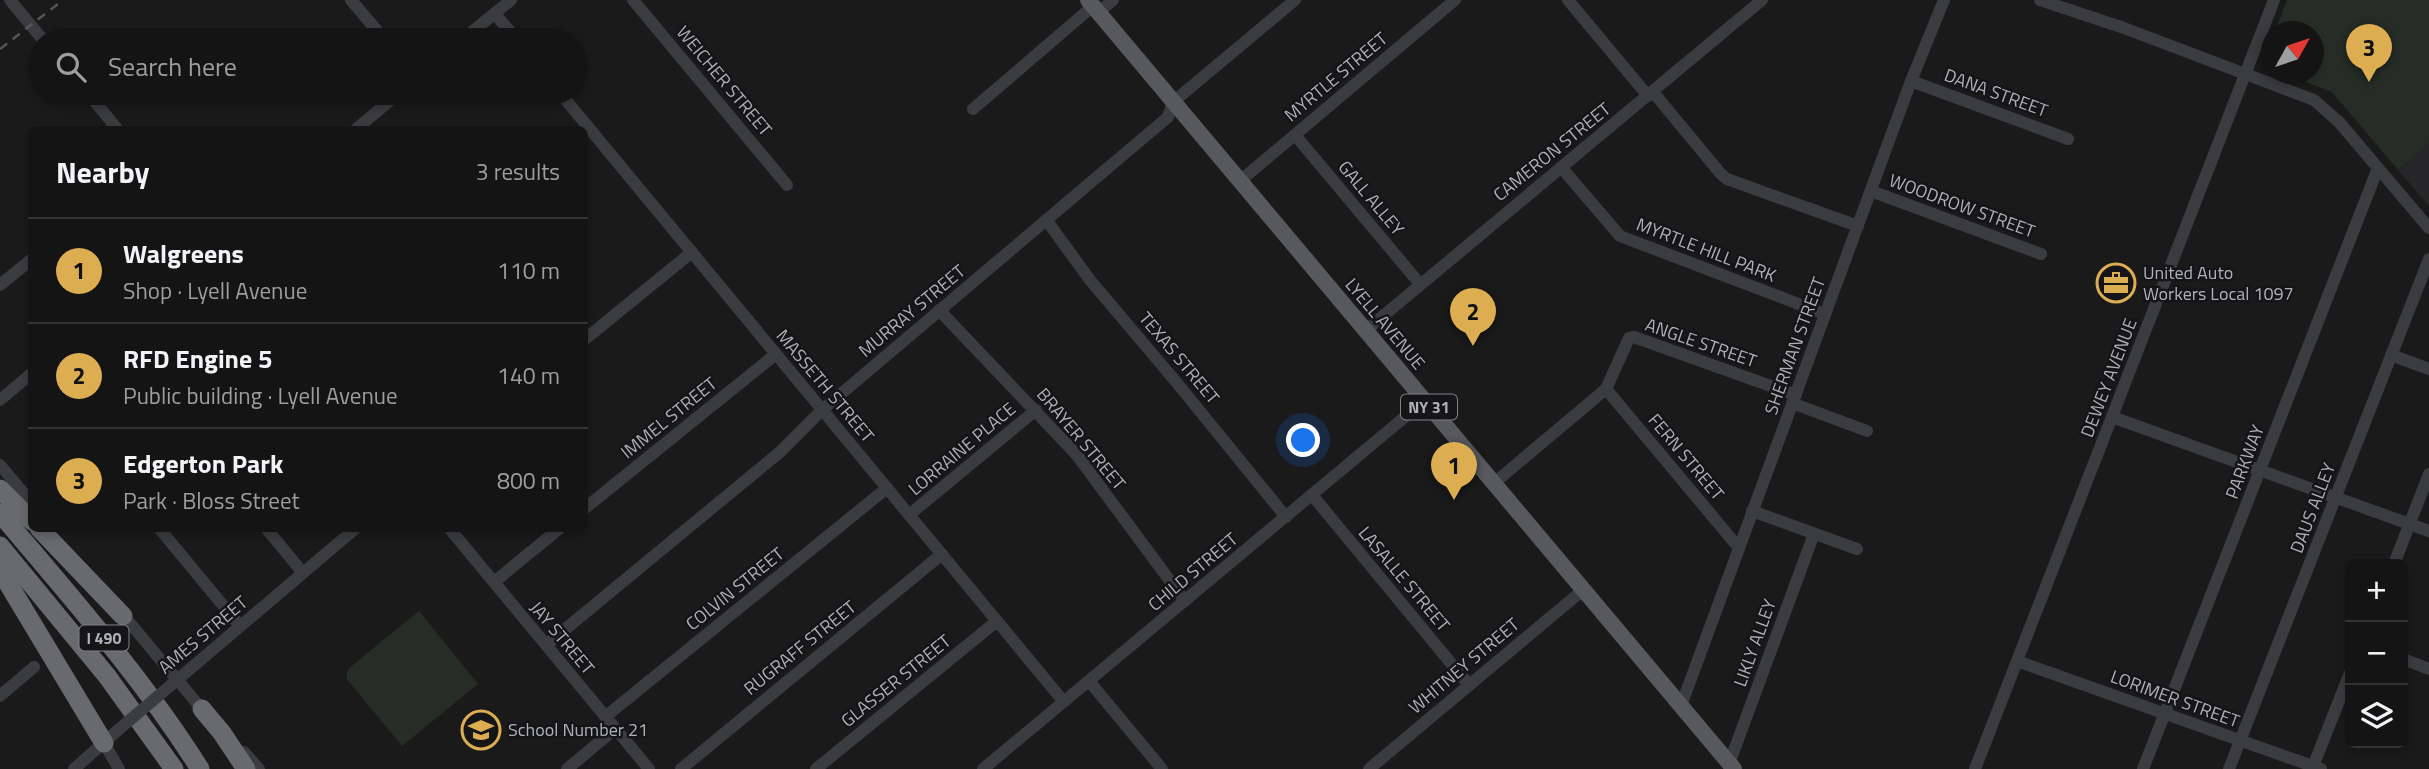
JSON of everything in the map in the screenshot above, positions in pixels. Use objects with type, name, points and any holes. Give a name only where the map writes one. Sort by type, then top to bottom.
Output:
[{"type":"highway","points":[[0,489],[28,517]]},
{"type":"highway","name":"I 490","points":[[0,513],[126,665],[173,727],[200,769]]},
{"type":"highway","points":[[43,532],[123,616]]},
{"type":"highway","name":"I 490","points":[[0,546],[117,689],[174,769]]},
{"type":"highway","points":[[0,570],[111,736]]},
{"type":"highway","points":[[202,709],[246,769]]},
{"type":"main road","name":"LYELL AVENUE","points":[[1093,6],[1731,766]]},
{"type":"street","points":[[10,0],[33,28]]},
{"type":"street","points":[[351,0],[374,28]]},
{"type":"street","points":[[477,28],[511,0]]},
{"type":"street","name":"WEICHER STREET","points":[[633,0],[787,185]]},
{"type":"street","points":[[973,109],[1093,6],[1113,0]]},
{"type":"street","name":"MURRAY STREET","points":[[545,645],[780,452],[822,410],[1168,117],[1173,102],[1295,0]]},
{"type":"street","name":"MYRTLE STREET","points":[[1240,181],[1455,0]]},
{"type":"street","points":[[1569,0],[1727,179],[1858,226]]},
{"type":"street","name":"CAMERON STREET","points":[[1365,331],[1762,0]]},
{"type":"street","name":"SHERMAN STREET","points":[[1681,706],[1911,81],[1944,0]]},
{"type":"street","points":[[2040,0],[2124,28],[2320,104],[2339,122],[2429,228]]},
{"type":"street","name":"DEWEY AVENUE","points":[[1976,769],[2274,0]]},
{"type":"street","points":[[495,14],[507,28]]},
{"type":"street","name":"DANA STREET","points":[[1911,81],[2068,139]]},
{"type":"street","points":[[98,105],[115,126]]},
{"type":"street","points":[[360,126],[385,105]]},
{"type":"street","name":"MASSETH STREET","points":[[567,105],[580,126]]},
{"type":"street","name":"MASSETH STREET","points":[[588,135],[692,252],[1064,702]]},
{"type":"street","name":"GALL ALLEY","points":[[1295,135],[1420,284]]},
{"type":"street","name":"MYRTLE HILL PARK","points":[[1561,167],[1614,231],[1628,240],[1825,314]]},
{"type":"street","name":"PARKWAY","points":[[2143,769],[2378,168]]},
{"type":"street","name":"WOODROW STREET","points":[[1871,191],[2041,254]]},
{"type":"street","name":"TEXAS STREET","points":[[1047,220],[1090,280],[1286,517]]},
{"type":"street","points":[[588,337],[692,252]]},
{"type":"street","name":"DAUS ALLEY","points":[[2229,769],[2429,259]]},
{"type":"street","points":[[0,285],[28,262]]},
{"type":"street","name":"BRAYER STREET","points":[[939,310],[1076,454],[1185,601]]},
{"type":"street","name":"ANGLE STREET","points":[[1493,484],[1606,389],[1629,338],[1634,337],[1794,399]]},
{"type":"street","name":"IMMEL STREET","points":[[588,506],[776,354]]},
{"type":"street","points":[[2391,355],[2429,369]]},
{"type":"street","points":[[0,400],[28,376]]},
{"type":"street","name":"FERN STREET","points":[[1606,389],[1739,548]]},
{"type":"street","points":[[1794,399],[1867,431]]},
{"type":"street","name":"CHILD STREET","points":[[983,769],[1424,401]]},
{"type":"street","name":"LORRAINE PLACE","points":[[909,515],[1036,410]]},
{"type":"street","points":[[2112,417],[2429,531]]},
{"type":"street","points":[[0,465],[28,498]]},
{"type":"street","points":[[2395,559],[2429,474]]},
{"type":"street","name":"COLVIN STREET","points":[[605,717],[887,488]]},
{"type":"street","name":"LASALLE STREET","points":[[1312,495],[1469,685]]},
{"type":"street","points":[[1752,511],[1857,549]]},
{"type":"street","points":[[55,532],[173,683],[202,709],[259,769]]},
{"type":"street","points":[[162,532],[240,626]]},
{"type":"street","points":[[269,532],[303,573]]},
{"type":"street","name":"AMES STREET","points":[[74,769],[351,532]]},
{"type":"street","name":"JAY STREET","points":[[452,532],[649,769]]},
{"type":"street","points":[[494,582],[555,532]]},
{"type":"street","name":"LIKLY ALLEY","points":[[1731,766],[1814,534]]},
{"type":"street","name":"RUGRAFF STREET","points":[[681,769],[942,554]]},
{"type":"street","name":"WHITNEY STREET","points":[[1369,769],[1583,590]]},
{"type":"street","name":"GLASSER STREET","points":[[816,769],[997,621]]},
{"type":"street","name":"LORIMER STREET","points":[[2018,661],[2315,768]]},
{"type":"street","points":[[2408,661],[2429,669]]},
{"type":"street","points":[[0,696],[34,667]]},
{"type":"street","points":[[1089,681],[1162,769]]},
{"type":"street","points":[[2315,768],[2346,685]]},
{"type":"street","points":[[567,769],[615,729]]},
{"type":"street","points":[[111,736],[119,769]]},
{"type":"shaded area","points":[[2287,0],[2429,0],[2429,143],[2398,170],[2332,92],[2312,84],[2324,84],[2324,21],[2279,21]]},
{"type":"shaded area","points":[[2429,143],[2429,206],[2398,170]]},
{"type":"shaded area","points":[[419,611],[478,684],[402,746],[346,678],[348,669]]},
{"type":"railway","points":[[0,49],[63,0]]},
{"type":"place","name":"Edgerton Park","points":[[2369,82]]},
{"type":"place","name":"United Auto Workers Local 1097","points":[[2116,283]]},
{"type":"place","name":"RFD Engine 5","points":[[1473,346]]},
{"type":"place","name":"Walgreens","points":[[1454,500]]},
{"type":"place","name":"School Number 21","points":[[481,730]]}]
